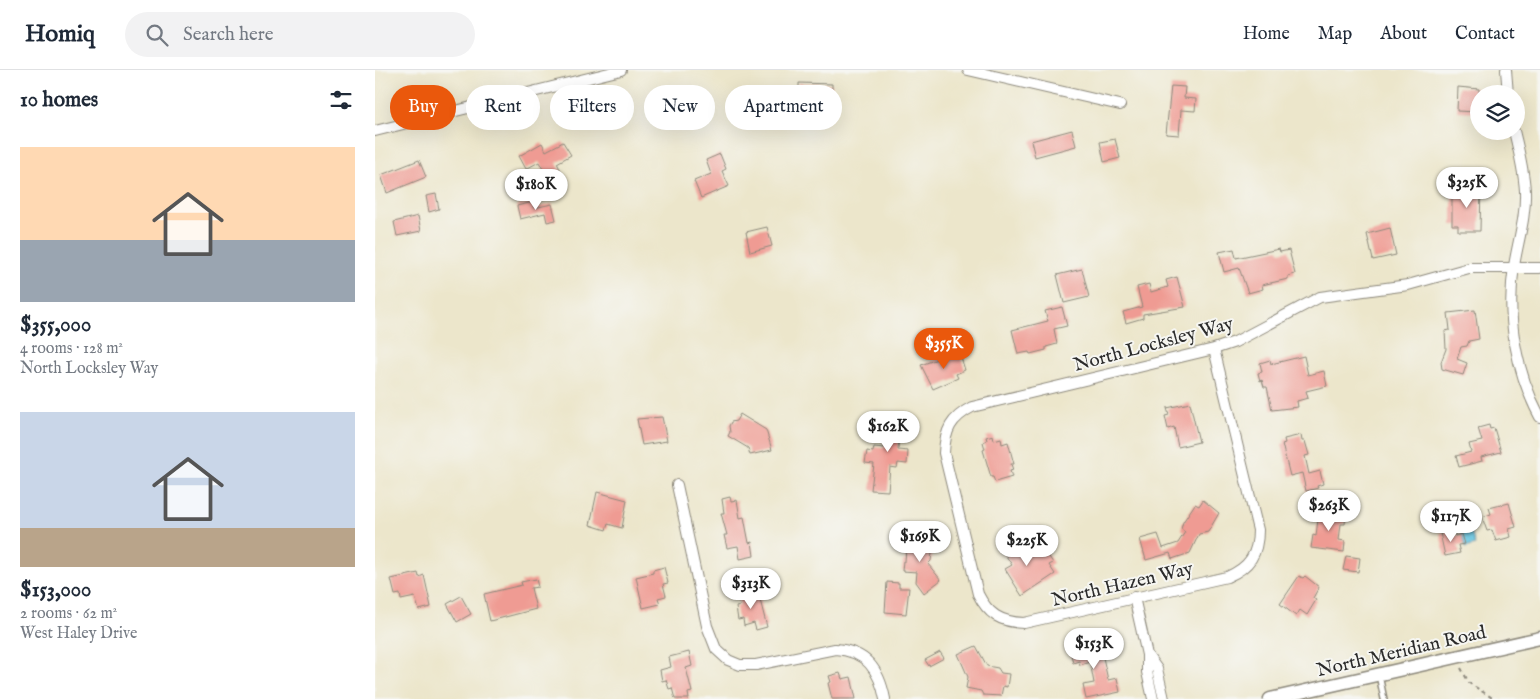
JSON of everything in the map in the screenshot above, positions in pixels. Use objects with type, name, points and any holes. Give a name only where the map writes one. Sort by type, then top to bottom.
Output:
[{"type":"street","points":[[375,131],[621,70]]},
{"type":"street","points":[[968,70],[1120,105]]},
{"type":"street","points":[[1506,70],[1507,85]]},
{"type":"street","points":[[1516,140],[1523,169],[1525,192],[1523,217],[1513,267],[1512,319],[1515,345],[1522,374],[1540,418]]},
{"type":"street","name":"North Locksley Way","points":[[995,617],[984,606],[978,594],[945,457],[945,436],[951,422],[972,407],[1214,349],[1235,342],[1320,297],[1408,285],[1459,270],[1513,267],[1540,268]]},
{"type":"street","name":"North Hazen Way","points":[[995,617],[1010,623],[1024,623],[1134,597],[1227,578],[1241,572],[1253,560],[1258,545],[1258,530],[1214,349]]},
{"type":"street","points":[[677,485],[707,626],[716,649],[728,660],[740,665],[756,665],[835,649],[847,650],[860,654],[870,662],[877,672],[885,699]]},
{"type":"street","points":[[1134,597],[1147,655],[1147,672],[1153,699]]},
{"type":"street","name":"North Meridian Road","points":[[1270,699],[1540,638]]},
{"type":"street","points":[[1147,655],[1157,669],[1164,699]]},
{"type":"lane","points":[[1379,674],[1384,699]]},
{"type":"path","points":[[1461,668],[1469,683],[1494,699]]},
{"type":"water","points":[[1470,528],[1475,545],[1466,548],[1461,531]]},
{"type":"building","points":[[799,83],[832,84],[832,85],[799,85]]},
{"type":"building","points":[[1171,86],[1185,87],[1184,98],[1196,99],[1195,111],[1181,110],[1179,135],[1166,134]]},
{"type":"building","points":[[1458,87],[1470,88],[1470,112],[1457,111]]},
{"type":"building","points":[[1072,130],[1076,146],[1035,157],[1031,141]]},
{"type":"building","points":[[1115,139],[1120,158],[1104,162],[1100,142]]},
{"type":"building","points":[[563,142],[571,155],[557,163],[562,173],[549,180],[539,162],[526,169],[519,156],[542,143],[546,151]]},
{"type":"building","points":[[720,154],[726,169],[722,171],[729,186],[701,198],[694,181],[711,174],[706,160]]},
{"type":"building","points":[[419,160],[426,177],[387,193],[381,175]]},
{"type":"building","points":[[1462,185],[1481,185],[1480,231],[1458,231],[1458,225],[1452,225],[1452,195],[1462,195]]},
{"type":"building","points":[[436,194],[439,209],[429,212],[426,196]]},
{"type":"building","points":[[533,202],[534,208],[552,204],[556,220],[547,222],[545,213],[520,219],[517,206]]},
{"type":"building","points":[[418,216],[421,231],[397,236],[394,222]]},
{"type":"building","points":[[767,227],[772,246],[750,252],[746,232]]},
{"type":"building","points":[[1390,228],[1396,255],[1373,260],[1367,234]]},
{"type":"building","points":[[1234,249],[1236,258],[1279,249],[1280,252],[1289,250],[1295,274],[1288,276],[1288,279],[1262,285],[1263,289],[1248,293],[1239,268],[1224,272],[1219,252]]},
{"type":"building","points":[[1082,269],[1089,297],[1064,303],[1057,275]]},
{"type":"building","points":[[1177,277],[1185,307],[1143,314],[1143,318],[1126,323],[1123,312],[1142,307],[1137,287],[1149,284],[1151,292],[1168,287],[1166,280]]},
{"type":"building","points":[[1062,307],[1067,326],[1054,329],[1057,344],[1046,347],[1046,350],[1030,354],[1029,352],[1018,354],[1012,330],[1048,321],[1045,311]]},
{"type":"building","points":[[1475,310],[1479,339],[1469,341],[1467,346],[1461,347],[1457,359],[1467,363],[1463,375],[1442,369],[1441,362],[1446,349],[1445,331],[1450,330],[1448,313]]},
{"type":"building","points":[[959,351],[965,370],[956,374],[958,378],[933,389],[921,365]]},
{"type":"building","points":[[1304,356],[1308,375],[1324,371],[1327,386],[1306,391],[1308,398],[1297,401],[1298,407],[1272,410],[1267,387],[1264,387],[1262,380],[1260,381],[1258,373],[1262,372],[1260,363],[1270,360],[1271,364]]},
{"type":"building","points":[[1190,403],[1199,442],[1178,447],[1174,427],[1168,429],[1165,416],[1169,415],[1167,408]]},
{"type":"building","points":[[887,413],[902,414],[902,421],[906,421],[904,436],[899,436],[898,450],[908,451],[907,464],[898,463],[897,468],[890,467],[888,491],[871,490],[874,464],[865,463],[867,451],[873,452],[874,447],[884,448]]},
{"type":"building","points":[[740,414],[766,430],[772,450],[750,455],[748,448],[728,436],[731,422],[736,421]]},
{"type":"building","points":[[662,417],[667,441],[642,445],[637,419]]},
{"type":"building","points":[[1489,425],[1490,429],[1494,428],[1501,452],[1481,457],[1482,461],[1459,467],[1456,456],[1471,452],[1469,444],[1482,441],[1478,428]]},
{"type":"building","points":[[993,435],[994,440],[1001,438],[1002,444],[1008,442],[1014,464],[1011,464],[1013,470],[1010,471],[1012,477],[995,482],[993,477],[991,477],[983,450],[985,449],[983,442],[987,440],[986,437]]},
{"type":"building","points":[[1301,435],[1309,455],[1305,456],[1309,474],[1320,471],[1323,484],[1317,486],[1318,488],[1306,491],[1302,473],[1290,476],[1282,444],[1285,443],[1284,439]]},
{"type":"building","points":[[597,492],[627,500],[622,528],[608,524],[606,530],[590,525]]},
{"type":"building","points":[[730,497],[731,501],[737,500],[740,518],[744,517],[749,543],[752,542],[754,556],[740,559],[738,546],[727,548],[724,535],[727,535],[721,513],[724,513],[722,499]]},
{"type":"building","points":[[1203,500],[1219,513],[1208,532],[1199,534],[1190,553],[1172,559],[1170,553],[1146,560],[1140,539],[1158,534],[1163,548],[1178,543],[1185,532],[1181,529],[1183,522],[1195,504],[1199,506]]},
{"type":"building","points":[[1509,503],[1516,527],[1509,529],[1511,537],[1496,541],[1492,530],[1487,531],[1482,517],[1491,514],[1489,508]]},
{"type":"building","points":[[1319,511],[1346,515],[1345,524],[1341,524],[1339,540],[1345,541],[1344,552],[1311,548],[1313,535],[1316,536]]},
{"type":"building","points":[[1454,530],[1455,536],[1462,534],[1465,544],[1458,545],[1460,553],[1445,556],[1440,533]]},
{"type":"building","points":[[907,536],[919,537],[919,544],[933,545],[931,561],[928,564],[941,580],[924,593],[916,582],[917,572],[902,571],[903,561],[905,561]]},
{"type":"building","points":[[1019,539],[1029,554],[1037,549],[1041,555],[1046,552],[1053,563],[1049,565],[1055,574],[1022,596],[1005,569],[1012,565],[1002,550]]},
{"type":"building","points":[[1346,556],[1360,558],[1358,572],[1343,570]]},
{"type":"building","points":[[664,567],[668,583],[663,584],[666,596],[658,598],[660,604],[643,608],[636,577],[653,573],[653,570]]},
{"type":"building","points":[[418,573],[419,577],[424,575],[431,607],[419,610],[415,597],[401,600],[400,594],[395,595],[391,579]]},
{"type":"building","points":[[1299,576],[1303,578],[1305,576],[1319,587],[1313,598],[1316,600],[1307,615],[1300,610],[1296,616],[1280,604]]},
{"type":"building","points":[[536,579],[538,587],[531,588],[536,609],[490,621],[484,594],[522,585],[521,582]]},
{"type":"building","points":[[887,582],[899,583],[899,588],[909,588],[906,614],[885,612]]},
{"type":"building","points":[[754,591],[755,597],[759,596],[767,627],[756,630],[754,623],[744,626],[743,619],[738,620],[736,607],[740,606],[737,595]]},
{"type":"building","points":[[461,596],[471,614],[457,622],[447,604]]},
{"type":"building","points":[[1086,642],[1086,645],[1100,644],[1108,680],[1117,678],[1120,692],[1086,699],[1083,685],[1094,683],[1090,662],[1080,665],[1079,661],[1073,663],[1069,646]]},
{"type":"building","points":[[976,646],[987,666],[998,668],[1001,673],[1009,674],[1007,687],[1003,686],[1001,696],[983,695],[981,691],[966,688],[968,677],[958,654]]},
{"type":"building","points":[[689,652],[692,666],[686,668],[692,692],[688,693],[689,699],[675,699],[672,688],[669,689],[666,680],[662,681],[660,670],[671,667],[669,657]]},
{"type":"building","points":[[940,652],[944,658],[929,666],[925,660]]},
{"type":"building","points":[[840,673],[842,679],[851,677],[856,699],[832,699],[828,683],[831,682],[829,676]]}]
